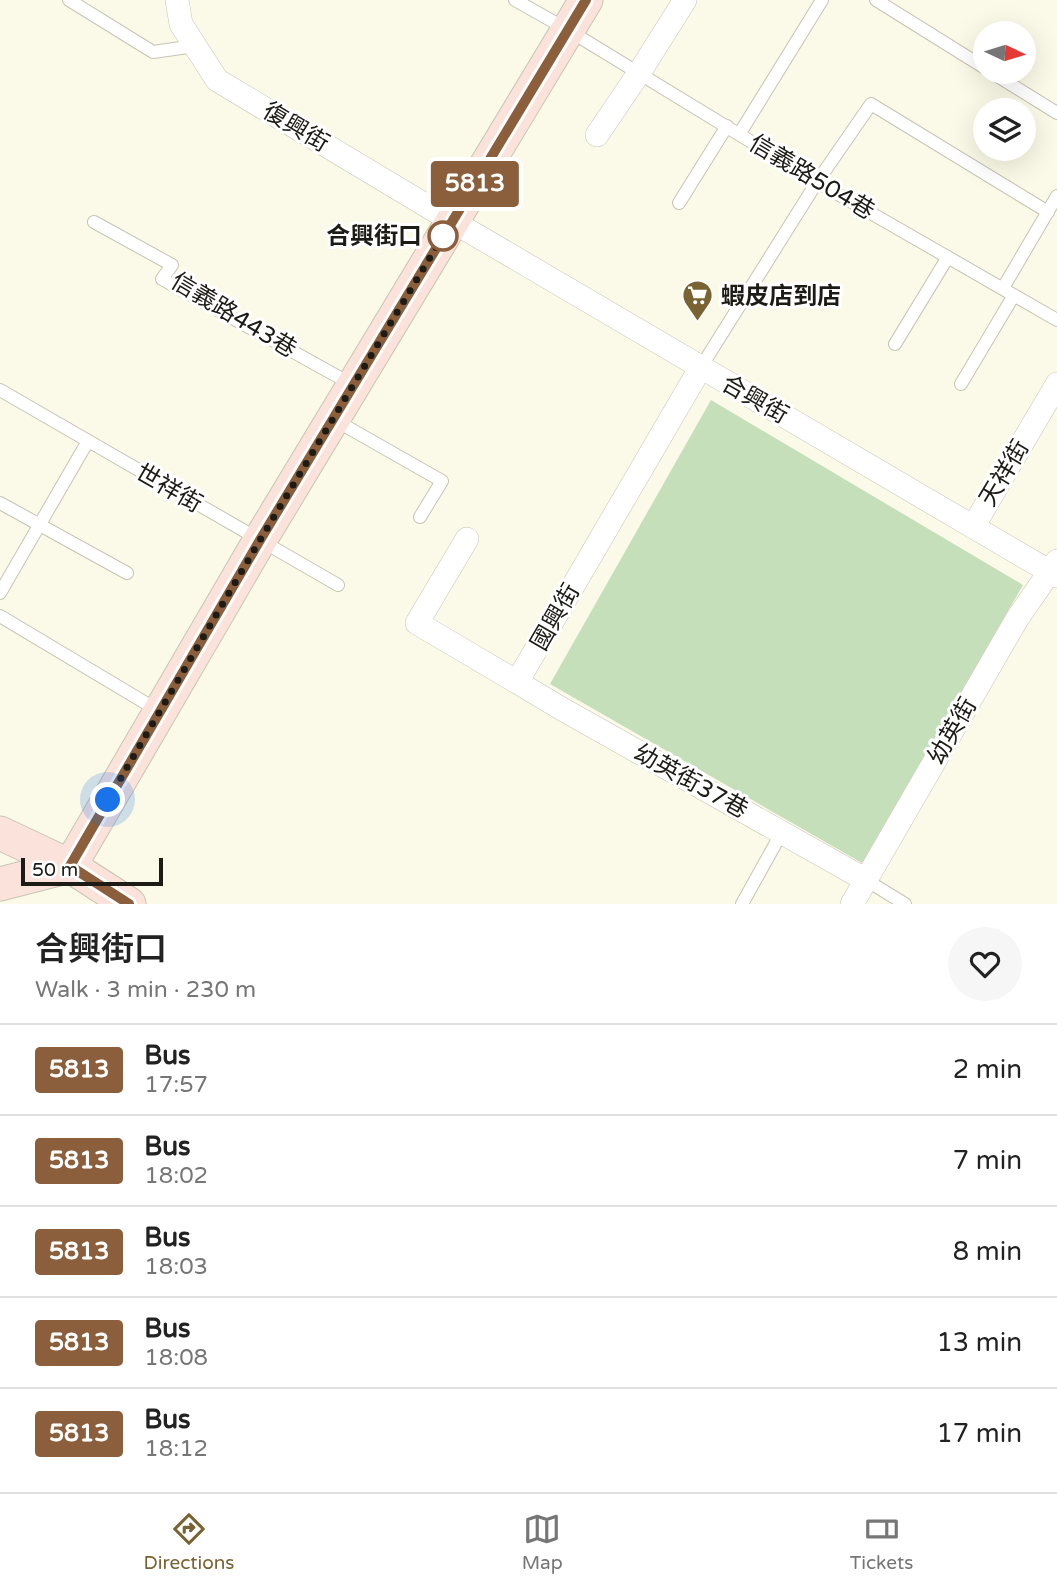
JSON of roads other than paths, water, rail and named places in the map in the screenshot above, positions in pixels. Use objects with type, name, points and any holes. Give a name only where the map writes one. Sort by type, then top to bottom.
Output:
[{"type":"street","name":"復興街","points":[[177,0],[180,24],[217,80],[452,221]]},
{"type":"street","points":[[0,884],[70,866],[260,540],[586,0]]},
{"type":"street","points":[[597,135],[685,0]]},
{"type":"street","name":"合興街","points":[[452,221],[973,527],[1055,570]]},
{"type":"street","name":"國興街","points":[[517,682],[701,367]]},
{"type":"street","name":"天祥街","points":[[973,527],[1057,384]]},
{"type":"street","points":[[467,539],[417,623],[517,682]]},
{"type":"street","name":"幼英街","points":[[852,904],[1017,619],[1055,570]]},
{"type":"street","name":"幼英街37巷","points":[[517,682],[777,842],[866,880]]},
{"type":"street","points":[[3,830],[70,866],[129,904]]},
{"type":"lane","points":[[69,0],[153,52],[195,46]]},
{"type":"lane","name":"信義路504巷","points":[[515,0],[817,182],[1057,320]]},
{"type":"lane","points":[[740,134],[822,0]]},
{"type":"lane","points":[[876,0],[973,61]]},
{"type":"lane","points":[[1010,84],[1057,113]]},
{"type":"lane","points":[[701,367],[817,182],[871,104],[1048,212]]},
{"type":"lane","points":[[679,203],[727,126]]},
{"type":"lane","points":[[961,384],[1057,196]]},
{"type":"lane","name":"信義路443巷","points":[[94,222],[172,265],[162,278],[354,385]]},
{"type":"lane","points":[[895,344],[948,257]]},
{"type":"lane","name":"世祥街","points":[[0,390],[338,585]]},
{"type":"lane","points":[[333,419],[442,481],[420,517]]},
{"type":"lane","points":[[0,593],[88,441]]},
{"type":"lane","points":[[0,503],[127,573]]},
{"type":"lane","points":[[0,616],[160,712]]},
{"type":"lane","points":[[743,904],[777,842]]},
{"type":"lane","points":[[866,880],[905,904]]},
{"type":"place","name":"合興街口","points":[[443,236]]},
{"type":"place","name":"蝦皮店到店","points":[[698,323]]}]
